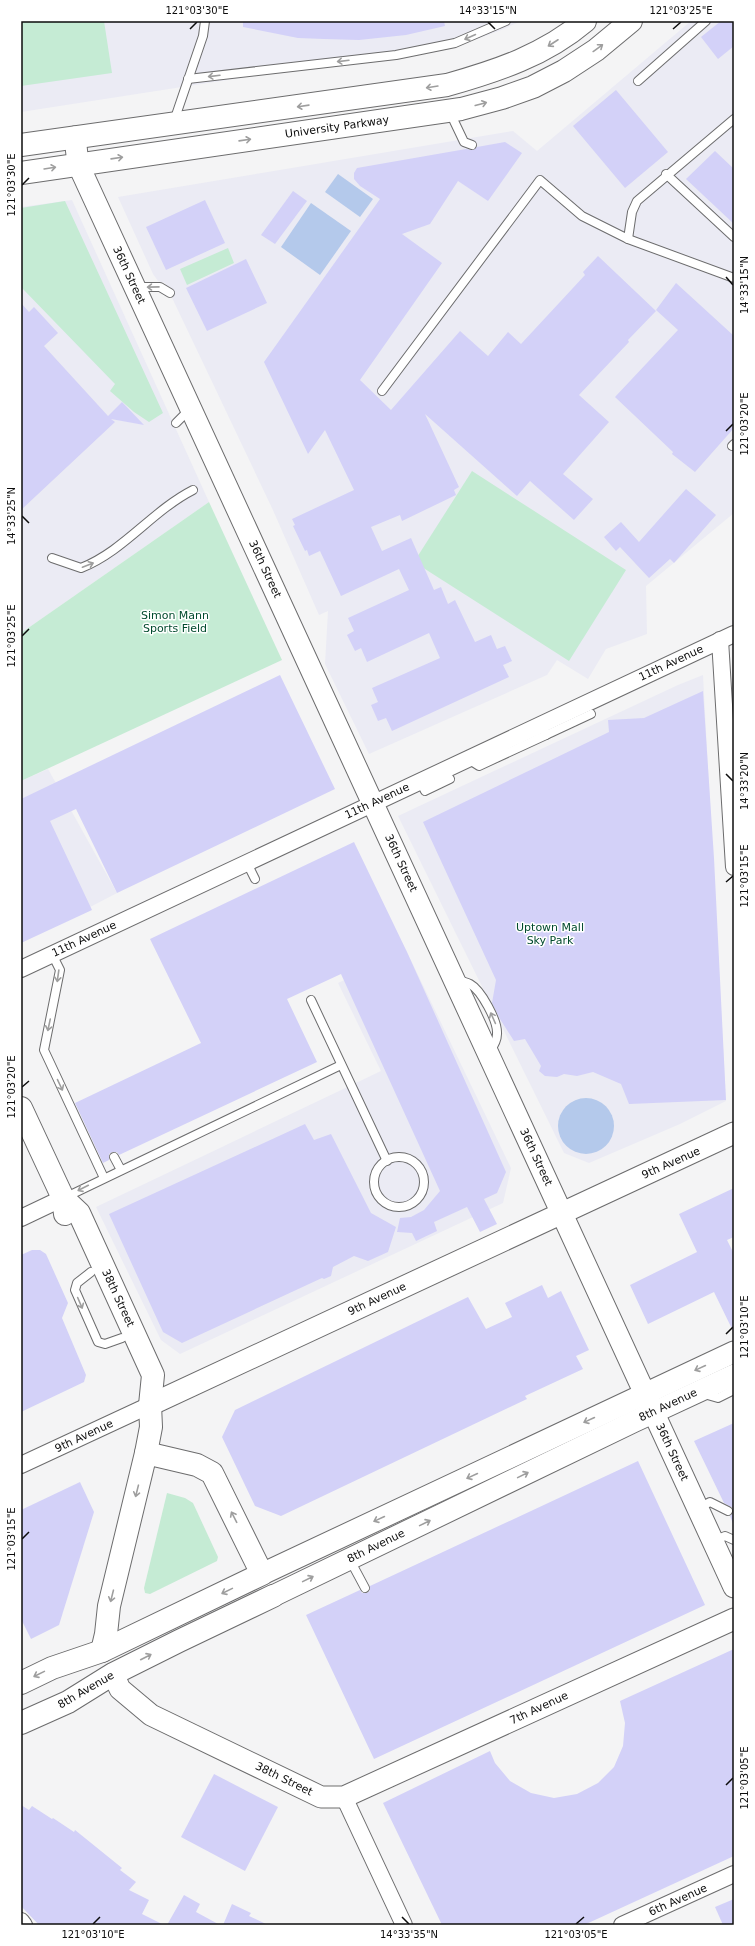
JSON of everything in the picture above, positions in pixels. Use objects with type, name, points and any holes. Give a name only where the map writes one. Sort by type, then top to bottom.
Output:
[{"type":"main road","points":[[21,145],[447,85],[514,64],[546,48],[585,21]]},
{"type":"main road","name":"University Parkway","points":[[21,173],[460,109],[502,98],[545,80],[596,50],[631,21]]},
{"type":"main road","name":"38th Street","points":[[21,1108],[63,1198],[66,1219],[142,1380],[150,1405]]},
{"type":"main road","name":"38th Street","points":[[63,1198],[79,1213],[153,1375],[150,1405],[151,1427],[109,1606],[106,1634],[102,1651]]},
{"type":"main road","points":[[146,1453],[198,1464],[212,1473],[262,1574]]},
{"type":"main road","name":"8th Avenue","points":[[21,1683],[52,1668],[102,1651],[262,1574]]},
{"type":"main road","name":"8th Avenue","points":[[21,1723],[68,1702],[113,1674],[273,1596]]},
{"type":"main road","points":[[21,1699],[73,1673],[102,1651]]},
{"type":"main road","points":[[21,1710],[77,1684],[113,1674]]},
{"type":"street","name":"36th Street","points":[[75,137],[78,164],[135,287],[184,415],[373,803],[713,1541],[730,1565],[734,1587]]},
{"type":"street","name":"11th Avenue","points":[[21,969],[420,781],[468,759],[544,729],[727,637]]},
{"type":"street","points":[[727,637],[734,867]]},
{"type":"street","name":"9th Avenue","points":[[21,1465],[734,1133]]},
{"type":"street","points":[[21,1218],[63,1198]]},
{"type":"street","name":"8th Avenue","points":[[273,1596],[349,1559],[649,1403],[734,1352]]},
{"type":"street","name":"8th Avenue","points":[[262,1574],[649,1403],[697,1392],[734,1375]]},
{"type":"street","name":"7th Avenue","points":[[344,1797],[734,1619]]},
{"type":"street","name":"38th Street","points":[[113,1674],[120,1689],[150,1715],[321,1798],[344,1797]]},
{"type":"street","points":[[344,1797],[404,1925]]},
{"type":"street","name":"6th Avenue","points":[[622,1925],[734,1874]]},
{"type":"street","points":[[21,1921],[24,1925]]},
{"type":"lane","points":[[173,124],[204,36],[205,21]]},
{"type":"lane","points":[[188,79],[396,54],[455,43],[506,21]]},
{"type":"lane","points":[[638,81],[706,21]]},
{"type":"lane","points":[[628,239],[632,212],[637,201],[666,174],[734,119]]},
{"type":"lane","points":[[454,121],[464,142],[472,145]]},
{"type":"lane","points":[[666,174],[734,237]]},
{"type":"lane","points":[[382,391],[540,180],[582,216],[628,239],[734,278]]},
{"type":"lane","points":[[135,287],[160,286],[170,293]]},
{"type":"lane","points":[[52,558],[81,568],[97,562],[136,533],[178,498],[193,490]]},
{"type":"lane","points":[[544,729],[591,714]]},
{"type":"lane","points":[[420,781],[425,791],[450,779]]},
{"type":"lane","points":[[247,863],[255,880]]},
{"type":"lane","points":[[52,954],[60,970],[44,1050],[104,1178]]},
{"type":"lane","points":[[311,1000],[387,1160]]},
{"type":"lane","points":[[63,1198],[341,1065]]},
{"type":"lane","points":[[114,1157],[121,1170]]},
{"type":"lane","points":[[402,1158],[409,1159],[420,1168],[425,1182],[424,1189],[421,1196],[411,1205],[405,1207],[391,1206],[380,1198],[376,1191],[374,1184],[377,1170],[387,1160],[402,1158]]},
{"type":"lane","points":[[697,1392],[718,1398],[734,1390]]},
{"type":"lane","points":[[698,1508],[710,1502],[728,1511]]},
{"type":"lane","points":[[713,1541],[725,1536],[734,1540]]},
{"type":"lane","points":[[349,1559],[365,1588]]},
{"type":"shaded area","points":[[21,21],[521,21],[458,46],[397,57],[265,74],[21,112]]},
{"type":"shaded area","points":[[691,21],[734,21],[734,513],[646,586],[647,634],[606,649],[588,679],[557,660],[547,675],[369,754],[325,664],[328,611],[319,615],[272,508],[165,283],[158,281],[153,274],[118,197],[513,131],[537,151]]},
{"type":"shaded area","points":[[72,200],[209,502],[21,633],[21,207]]},
{"type":"shaded area","points":[[703,675],[726,1101],[680,1124],[589,1163],[564,1153],[398,816],[678,685]]},
{"type":"shaded area","points":[[48,769],[117,893],[21,943],[21,781]]},
{"type":"shaded area","points":[[406,950],[511,1168],[503,1203],[180,1354],[161,1340],[96,1207],[381,1071],[338,983]]},
{"type":"green space","points":[[21,21],[104,21],[112,73],[21,86]]},
{"type":"green space","points":[[65,201],[163,413],[149,422],[134,412],[110,391],[115,384],[21,287],[21,208]]},
{"type":"green space","points":[[228,248],[234,263],[187,285],[180,269]]},
{"type":"green space","points":[[472,471],[626,570],[569,661],[414,562]]},
{"type":"green space","name":"Simon Mann Sports Field","points":[[209,502],[282,660],[21,781],[21,633]]},
{"type":"green space","points":[[167,1493],[185,1498],[193,1503],[218,1557],[217,1561],[150,1594],[145,1593],[144,1588]]},
{"type":"water","points":[[338,174],[373,199],[360,217],[325,192]]},
{"type":"water","points":[[311,203],[351,231],[320,275],[281,247]]},
{"type":"water","points":[[586,1098],[597,1100],[606,1106],[612,1115],[614,1126],[612,1137],[606,1146],[597,1152],[586,1154],[575,1152],[566,1146],[560,1137],[558,1126],[560,1115],[566,1106],[575,1100]]},
{"type":"building","points":[[243,21],[444,21],[445,26],[406,35],[359,40],[298,38],[243,27]]},
{"type":"building","points":[[721,21],[734,21],[734,46],[718,59],[701,37]]},
{"type":"building","points":[[616,90],[668,152],[625,188],[573,126]]},
{"type":"building","points":[[505,142],[522,153],[488,201],[458,181],[430,224],[402,234],[442,263],[360,380],[391,410],[460,331],[488,356],[508,332],[521,344],[585,275],[583,272],[598,256],[656,311],[579,395],[609,422],[563,474],[593,499],[574,520],[530,481],[517,496],[425,414],[459,487],[454,490],[456,495],[402,521],[400,515],[371,527],[382,551],[411,538],[434,590],[441,587],[448,604],[455,600],[475,642],[491,635],[497,649],[505,646],[512,661],[503,665],[509,677],[392,731],[386,718],[378,721],[371,705],[378,702],[372,688],[440,658],[429,633],[367,662],[361,648],[355,651],[347,635],[354,631],[348,618],[409,590],[399,569],[341,596],[320,551],[309,556],[307,550],[305,551],[293,526],[295,525],[292,519],[354,490],[325,430],[308,454],[264,362],[380,199],[360,186],[354,179],[354,173],[357,168],[466,149],[473,150],[477,147]]},
{"type":"building","points":[[715,151],[734,169],[734,224],[686,179]]},
{"type":"building","points":[[293,191],[307,201],[275,244],[261,235]]},
{"type":"building","points":[[205,200],[225,243],[166,270],[146,227]]},
{"type":"building","points":[[246,259],[267,303],[207,331],[186,288]]},
{"type":"building","points":[[676,283],[734,336],[734,428],[695,472],[672,454],[673,452],[615,397],[678,330],[656,310]]},
{"type":"building","points":[[21,303],[29,312],[34,307],[58,333],[44,346],[108,416],[122,402],[144,425],[111,419],[115,422],[21,510]]},
{"type":"building","points":[[686,489],[716,515],[674,563],[670,559],[649,578],[620,547],[616,551],[604,537],[621,522],[639,542]]},
{"type":"building","points":[[280,675],[335,789],[117,893],[76,809],[50,821],[92,910],[21,943],[21,799]]},
{"type":"building","points":[[703,691],[714,858],[726,1100],[629,1104],[621,1084],[593,1072],[577,1076],[564,1074],[557,1077],[545,1076],[539,1071],[541,1066],[525,1039],[514,1041],[492,1003],[496,980],[423,822],[609,732],[608,720],[644,718]]},
{"type":"building","points":[[354,842],[407,952],[506,1172],[497,1193],[484,1199],[497,1224],[480,1232],[467,1207],[434,1222],[437,1231],[416,1241],[412,1233],[397,1232],[400,1218],[411,1217],[424,1210],[440,1191],[341,974],[287,999],[317,1062],[119,1155],[117,1152],[112,1152],[109,1154],[109,1160],[103,1163],[75,1103],[201,1043],[150,939]]},
{"type":"building","points":[[305,1124],[314,1140],[331,1134],[371,1213],[396,1227],[388,1252],[368,1261],[354,1256],[333,1267],[331,1276],[324,1279],[322,1278],[182,1343],[163,1332],[109,1214]]},
{"type":"building","points":[[734,1188],[734,1237],[727,1240],[734,1254],[734,1333],[714,1292],[648,1324],[630,1285],[697,1252],[679,1214]]},
{"type":"building","points":[[32,1250],[40,1250],[46,1254],[68,1303],[62,1318],[86,1375],[84,1382],[21,1412],[21,1255]]},
{"type":"building","points":[[542,1285],[548,1298],[561,1291],[589,1350],[576,1356],[583,1369],[525,1396],[527,1399],[281,1516],[255,1506],[222,1437],[235,1410],[468,1297],[486,1329],[512,1317],[505,1303]]},
{"type":"building","points":[[734,1423],[734,1526],[730,1516],[733,1513],[733,1508],[724,1503],[694,1441]]},
{"type":"building","points":[[638,1461],[705,1605],[374,1759],[306,1615],[360,1590],[362,1593],[367,1593],[370,1591],[370,1586]]},
{"type":"building","points":[[80,1482],[94,1512],[59,1625],[31,1639],[21,1619],[21,1510]]},
{"type":"building","points":[[734,1649],[734,1856],[584,1925],[442,1925],[383,1803],[490,1751],[495,1763],[510,1781],[531,1793],[554,1798],[577,1794],[598,1783],[614,1767],[623,1746],[625,1723],[620,1701]]},
{"type":"building","points":[[214,1774],[278,1807],[245,1871],[181,1837]]},
{"type":"building","points":[[21,1805],[29,1810],[32,1806],[74,1832],[75,1830],[122,1868],[120,1870],[136,1882],[129,1890],[149,1900],[142,1914],[164,1925],[39,1925],[21,1906]]},
{"type":"building","points":[[184,1895],[200,1904],[196,1912],[220,1925],[167,1925]]},
{"type":"building","points":[[734,1899],[734,1925],[723,1925],[715,1907]]},
{"type":"building","points":[[232,1904],[251,1913],[249,1916],[268,1925],[223,1925]]},
{"type":"park label","name":"Uptown Mall Sky Park","points":[[550,933]]}]
